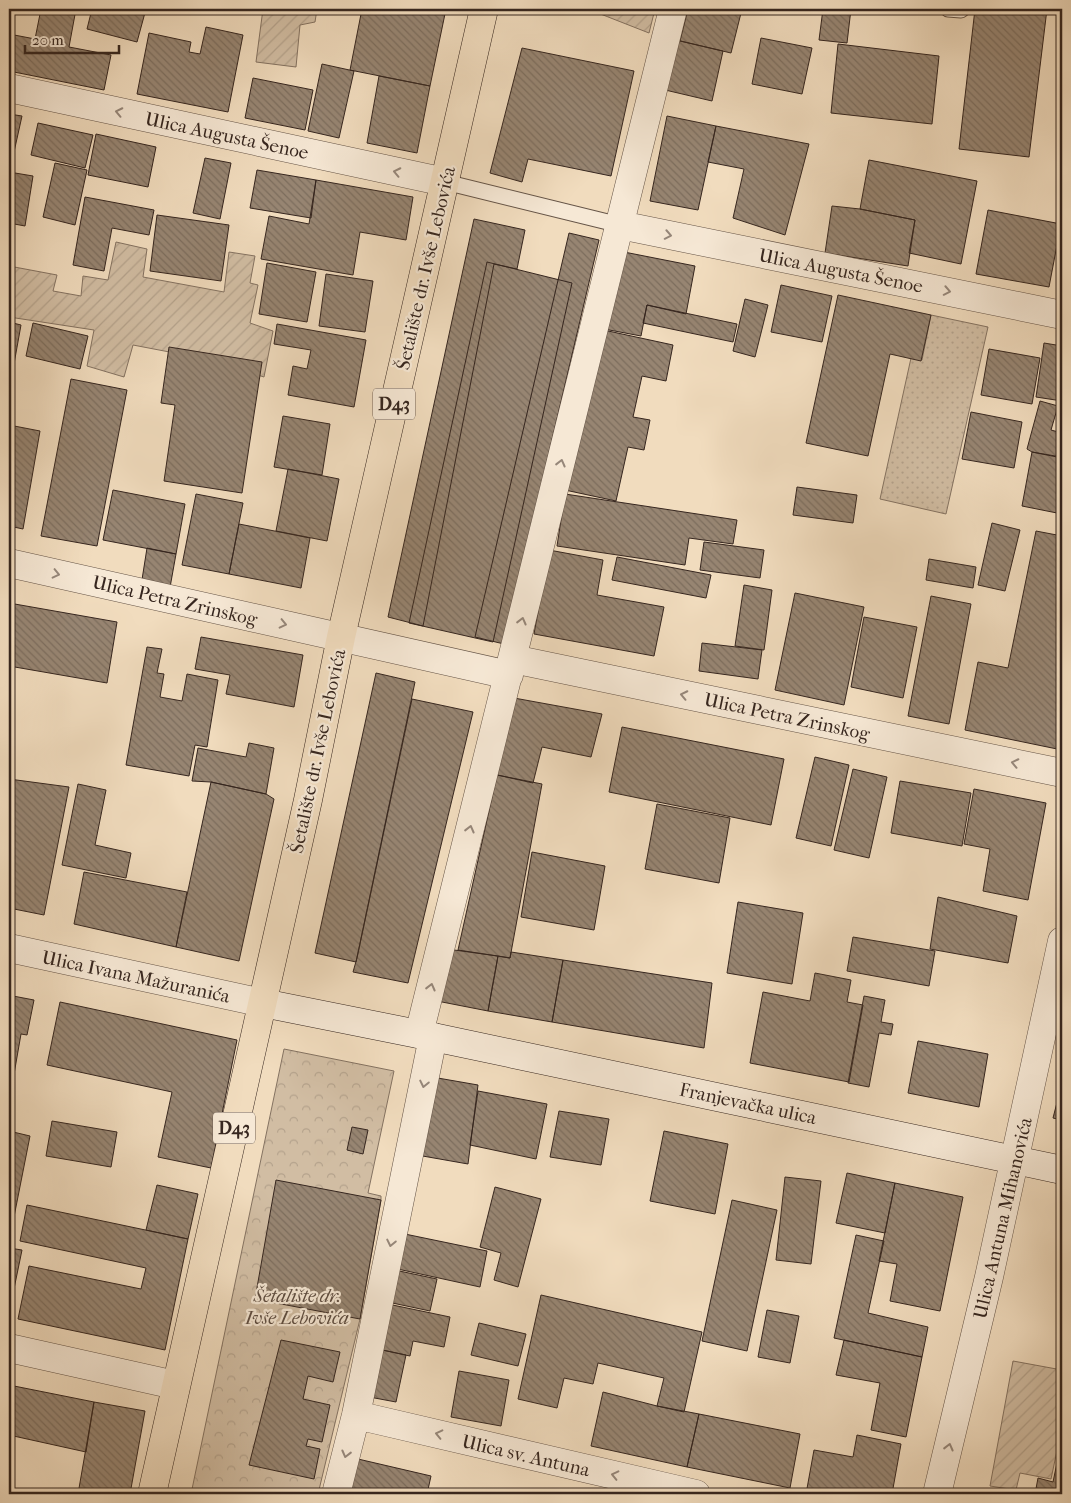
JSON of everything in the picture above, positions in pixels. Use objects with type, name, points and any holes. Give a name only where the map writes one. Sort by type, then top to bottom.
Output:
[{"type":"main road","name":"Šetalište dr. Ivše Lebovića","points":[[152,1494],[308,800],[341,637],[484,9]]},
{"type":"street","points":[[336,1494],[356,1415],[426,1035],[511,667],[673,9]]},
{"type":"street","name":"Ulica Augusta Šenoe","points":[[9,88],[445,182]]},
{"type":"street","name":"Ulica Augusta Šenoe","points":[[620,225],[1062,315]]},
{"type":"street","name":"Ulica Petra Zrinskog","points":[[9,563],[341,637],[511,667],[1062,773]]},
{"type":"street","name":"Ulica Antuna Mihanovića","points":[[937,1494],[989,1277],[1059,968],[1062,941]]},
{"type":"street","name":"Ulica Ivana Mažuranića","points":[[9,948],[263,1003],[426,1035]]},
{"type":"street","name":"Franjevačka ulica","points":[[426,1035],[1062,1170]]},
{"type":"street","points":[[9,1348],[175,1385]]},
{"type":"street","name":"Ulica sv. Antuna","points":[[356,1415],[696,1494]]},
{"type":"lane","points":[[948,9],[962,9]]},
{"type":"lane","points":[[445,182],[620,225]]},
{"type":"green space","points":[[263,9],[317,9],[315,22],[300,25],[296,67],[256,62]]},
{"type":"green space","points":[[599,9],[655,9],[649,33],[598,13]]},
{"type":"green space","points":[[116,242],[147,249],[143,277],[224,292],[229,252],[255,256],[250,283],[258,285],[250,323],[273,331],[264,377],[206,359],[133,345],[124,377],[87,366],[94,330],[9,317],[9,266],[57,275],[53,291],[81,296],[83,276],[108,280]]},
{"type":"green space","points":[[931,315],[988,327],[946,514],[880,499],[911,358],[922,360]]},
{"type":"green space","name":"Šetalište dr. Ivše Lebovića","points":[[284,1049],[394,1071],[368,1193],[381,1196],[381,1200],[360,1319],[318,1494],[191,1494]]},
{"type":"green space","points":[[1013,1361],[1062,1370],[1062,1427],[1051,1479],[1020,1473],[1016,1490],[990,1486]]},
{"type":"building","points":[[41,9],[76,9],[69,47],[111,55],[104,90],[9,71],[9,34],[35,39]]},
{"type":"building","points":[[92,9],[146,9],[137,42],[87,29]]},
{"type":"building","points":[[147,9],[164,9],[163,14]]},
{"type":"building","points":[[362,9],[446,9],[430,86],[350,70]]},
{"type":"building","points":[[688,9],[742,9],[731,53],[680,41]]},
{"type":"building","points":[[823,9],[851,9],[847,43],[819,40]]},
{"type":"building","points":[[975,9],[1047,9],[1029,157],[959,149]]},
{"type":"building","points":[[206,27],[243,35],[228,112],[137,94],[149,33],[191,42],[189,52],[200,54]]},
{"type":"building","points":[[761,38],[812,48],[802,94],[752,84]]},
{"type":"building","points":[[672,39],[723,51],[712,101],[661,89]]},
{"type":"building","points":[[838,44],[939,56],[932,124],[831,113]]},
{"type":"building","points":[[522,48],[634,71],[611,176],[528,159],[522,182],[490,173]]},
{"type":"building","points":[[322,64],[354,71],[339,138],[308,131]]},
{"type":"building","points":[[379,76],[430,86],[417,153],[367,143]]},
{"type":"building","points":[[253,78],[313,90],[305,130],[245,118]]},
{"type":"building","points":[[9,114],[22,116],[14,152],[9,151]]},
{"type":"building","points":[[667,116],[716,126],[698,210],[650,201]]},
{"type":"building","points":[[38,123],[93,135],[85,168],[31,155]]},
{"type":"building","points":[[716,126],[809,144],[785,235],[733,218],[744,169],[708,162]]},
{"type":"building","points":[[96,134],[156,147],[148,187],[88,175]]},
{"type":"building","points":[[205,158],[231,163],[220,219],[193,213]]},
{"type":"building","points":[[869,160],[977,181],[961,264],[909,253],[915,220],[860,209]]},
{"type":"building","points":[[55,163],[87,170],[75,225],[43,217]]},
{"type":"building","points":[[257,170],[316,180],[311,218],[250,208]]},
{"type":"building","points":[[9,172],[33,176],[25,226],[9,223]]},
{"type":"building","points":[[316,180],[413,197],[406,240],[360,232],[353,275],[261,259],[269,216],[309,224]]},
{"type":"building","points":[[85,197],[154,210],[149,235],[112,228],[104,271],[73,265]]},
{"type":"building","points":[[832,206],[860,209],[915,220],[908,266],[825,253]]},
{"type":"building","points":[[988,210],[1061,224],[1049,287],[976,274]]},
{"type":"building","points":[[157,215],[229,225],[221,281],[150,271]]},
{"type":"building","points":[[474,219],[525,230],[517,269],[494,264],[423,626],[388,617]]},
{"type":"building","points":[[569,233],[599,240],[504,644],[475,637]]},
{"type":"building","points":[[619,251],[695,266],[686,314],[647,305],[641,336],[604,329]]},
{"type":"building","points":[[487,262],[572,283],[493,642],[409,623]]},
{"type":"building","points":[[267,263],[316,272],[307,322],[259,314]]},
{"type":"building","points":[[326,274],[373,281],[365,332],[319,326]]},
{"type":"building","points":[[781,285],[832,296],[822,342],[771,332]]},
{"type":"building","points":[[838,295],[931,315],[921,361],[890,354],[868,456],[806,443]]},
{"type":"building","points":[[745,299],[768,305],[755,357],[733,351]]},
{"type":"building","points":[[647,305],[737,324],[733,342],[643,323]]},
{"type":"building","points":[[9,322],[21,325],[12,375],[9,374]]},
{"type":"building","points":[[33,323],[88,336],[80,369],[26,356]]},
{"type":"building","points":[[277,324],[366,340],[354,407],[288,395],[293,366],[307,369],[311,350],[274,344]]},
{"type":"building","points":[[599,329],[673,345],[666,381],[642,376],[633,417],[650,420],[644,450],[628,447],[616,501],[565,490]]},
{"type":"building","points":[[1044,343],[1062,346],[1062,401],[1036,397]]},
{"type":"building","points":[[169,347],[262,362],[242,493],[164,481],[175,405],[161,403]]},
{"type":"building","points":[[989,349],[1040,358],[1032,404],[981,395]]},
{"type":"building","points":[[71,379],[127,390],[97,546],[41,536]]},
{"type":"building","points":[[1040,401],[1058,406],[1051,430],[1062,433],[1061,457],[1032,452],[1027,449]]},
{"type":"building","points":[[971,412],[1022,422],[1014,468],[962,459]]},
{"type":"building","points":[[283,416],[330,424],[322,475],[274,467]]},
{"type":"building","points":[[9,425],[40,431],[23,529],[9,526]]},
{"type":"building","points":[[1032,452],[1062,458],[1062,514],[1022,506]]},
{"type":"building","points":[[288,469],[339,479],[327,541],[276,531]]},
{"type":"building","points":[[797,487],[857,495],[853,523],[793,515]]},
{"type":"building","points":[[113,490],[185,504],[176,554],[103,540]]},
{"type":"building","points":[[196,494],[243,503],[229,574],[182,565]]},
{"type":"building","points":[[565,494],[737,520],[733,544],[689,538],[685,565],[557,546]]},
{"type":"building","points":[[992,523],[1020,530],[1005,591],[978,585]]},
{"type":"building","points":[[239,524],[310,538],[301,588],[229,574]]},
{"type":"building","points":[[1036,531],[1062,536],[1062,750],[965,730],[978,662],[1008,668]]},
{"type":"building","points":[[704,542],[764,550],[760,578],[700,570]]},
{"type":"building","points":[[147,548],[176,554],[169,593],[141,586]]},
{"type":"building","points":[[549,550],[603,560],[597,595],[664,607],[654,656],[534,634]]},
{"type":"building","points":[[617,557],[711,575],[706,598],[612,580]]},
{"type":"building","points":[[929,559],[976,567],[973,588],[926,580]]},
{"type":"building","points":[[744,585],[772,590],[764,650],[735,646]]},
{"type":"building","points":[[795,593],[864,607],[844,705],[775,690]]},
{"type":"building","points":[[931,596],[971,604],[949,724],[908,716]]},
{"type":"building","points":[[9,603],[117,622],[107,683],[9,666]]},
{"type":"building","points":[[864,617],[917,627],[903,698],[851,687]]},
{"type":"building","points":[[201,637],[303,655],[294,707],[226,694],[230,675],[195,669]]},
{"type":"building","points":[[702,643],[762,650],[758,679],[699,671]]},
{"type":"building","points":[[147,647],[162,649],[157,673],[164,674],[160,697],[182,701],[187,674],[218,680],[207,747],[195,745],[189,776],[126,765]]},
{"type":"building","points":[[376,673],[415,682],[356,962],[315,953]]},
{"type":"building","points":[[503,696],[602,714],[591,757],[542,747],[533,783],[484,772]]},
{"type":"building","points":[[412,699],[473,712],[408,983],[353,972]]},
{"type":"building","points":[[622,727],[784,759],[771,825],[609,792]]},
{"type":"building","points":[[249,743],[274,748],[266,794],[211,782],[192,781],[198,748],[246,757]]},
{"type":"building","points":[[815,757],[849,765],[831,846],[796,838]]},
{"type":"building","points":[[853,769],[887,777],[869,858],[834,850]]},
{"type":"building","points":[[497,775],[542,784],[510,958],[458,950]]},
{"type":"building","points":[[9,779],[69,787],[44,915],[9,908]]},
{"type":"building","points":[[900,781],[971,793],[962,846],[891,833]]},
{"type":"building","points":[[211,782],[266,794],[274,799],[239,961],[176,947]]},
{"type":"building","points":[[78,784],[106,790],[95,845],[131,853],[126,878],[62,865]]},
{"type":"building","points":[[974,789],[1046,803],[1028,900],[983,891],[990,849],[964,844]]},
{"type":"building","points":[[657,804],[730,818],[719,883],[645,869]]},
{"type":"building","points":[[532,852],[605,866],[594,930],[521,917]]},
{"type":"building","points":[[84,872],[187,892],[176,947],[74,924]]},
{"type":"building","points":[[938,897],[1017,916],[1008,963],[930,949]]},
{"type":"building","points":[[738,902],[803,913],[792,984],[727,973]]},
{"type":"building","points":[[853,937],[935,951],[929,986],[847,971]]},
{"type":"building","points":[[447,949],[498,956],[488,1011],[437,1001]]},
{"type":"building","points":[[511,952],[563,960],[552,1022],[488,1011],[498,956],[510,958]]},
{"type":"building","points":[[563,960],[712,983],[704,1048],[552,1022]]},
{"type":"building","points":[[815,973],[851,980],[847,1002],[863,1005],[849,1082],[750,1063],[763,992],[810,1001]]},
{"type":"building","points":[[13,996],[34,1000],[27,1035],[21,1034],[9,1103],[9,1003],[11,1004]]},
{"type":"building","points":[[864,996],[885,1000],[881,1022],[893,1024],[891,1035],[879,1033],[869,1087],[848,1083]]},
{"type":"building","points":[[60,1002],[237,1040],[211,1168],[158,1157],[172,1092],[47,1065]]},
{"type":"building","points":[[918,1041],[988,1054],[979,1107],[908,1093]]},
{"type":"building","points":[[432,1077],[478,1085],[468,1164],[417,1155]]},
{"type":"building","points":[[1062,1083],[1062,1120],[1053,1118]]},
{"type":"building","points":[[478,1091],[547,1104],[536,1159],[470,1145]]},
{"type":"building","points":[[559,1111],[609,1119],[601,1165],[550,1157]]},
{"type":"building","points":[[52,1121],[117,1132],[111,1167],[46,1156]]},
{"type":"building","points":[[352,1127],[368,1130],[363,1154],[347,1150]]},
{"type":"building","points":[[9,1131],[30,1136],[10,1237],[9,1237]]},
{"type":"building","points":[[664,1131],[728,1144],[715,1214],[650,1201]]},
{"type":"building","points":[[847,1173],[895,1183],[885,1233],[836,1223]]},
{"type":"building","points":[[785,1177],[821,1181],[811,1264],[776,1260]]},
{"type":"building","points":[[276,1180],[381,1200],[360,1319],[255,1299]]},
{"type":"building","points":[[895,1183],[963,1197],[940,1311],[890,1301],[897,1264],[879,1261]]},
{"type":"building","points":[[157,1185],[198,1194],[188,1239],[146,1230]]},
{"type":"building","points":[[495,1187],[541,1199],[518,1287],[494,1280],[501,1253],[480,1247]]},
{"type":"building","points":[[732,1200],[777,1210],[747,1351],[702,1341]]},
{"type":"building","points":[[27,1205],[188,1239],[165,1350],[18,1319],[29,1266],[141,1289],[146,1268],[20,1241]]},
{"type":"building","points":[[400,1233],[487,1251],[480,1287],[393,1268]]},
{"type":"building","points":[[856,1235],[884,1241],[868,1313],[928,1327],[922,1357],[834,1338]]},
{"type":"building","points":[[9,1248],[22,1250],[9,1313]]},
{"type":"building","points":[[390,1269],[437,1279],[430,1311],[383,1301]]},
{"type":"building","points":[[541,1295],[702,1332],[684,1412],[657,1406],[664,1378],[598,1363],[593,1384],[564,1378],[557,1408],[518,1399]]},
{"type":"building","points":[[383,1303],[450,1317],[444,1347],[413,1341],[410,1356],[373,1348]]},
{"type":"building","points":[[767,1310],[799,1316],[790,1363],[758,1357]]},
{"type":"building","points":[[479,1323],[526,1334],[518,1366],[471,1355]]},
{"type":"building","points":[[281,1340],[340,1352],[333,1382],[308,1376],[303,1399],[330,1405],[322,1442],[308,1439],[306,1446],[320,1449],[314,1479],[249,1465]]},
{"type":"building","points":[[844,1340],[922,1357],[906,1437],[871,1430],[880,1383],[836,1375]]},
{"type":"building","points":[[373,1348],[406,1355],[396,1402],[364,1396]]},
{"type":"building","points":[[459,1371],[509,1380],[501,1426],[451,1417]]},
{"type":"building","points":[[9,1385],[94,1402],[86,1452],[9,1435]]},
{"type":"building","points":[[603,1392],[657,1406],[699,1414],[687,1467],[591,1446]]},
{"type":"building","points":[[94,1402],[145,1411],[130,1494],[78,1494]]},
{"type":"building","points":[[699,1414],[800,1434],[790,1488],[687,1467]]},
{"type":"building","points":[[857,1435],[901,1444],[892,1494],[806,1494],[814,1450],[853,1457]]},
{"type":"building","points":[[1062,1439],[1062,1494],[1035,1494],[1038,1478],[1053,1482]]},
{"type":"building","points":[[358,1459],[431,1476],[427,1494],[350,1494]]}]
